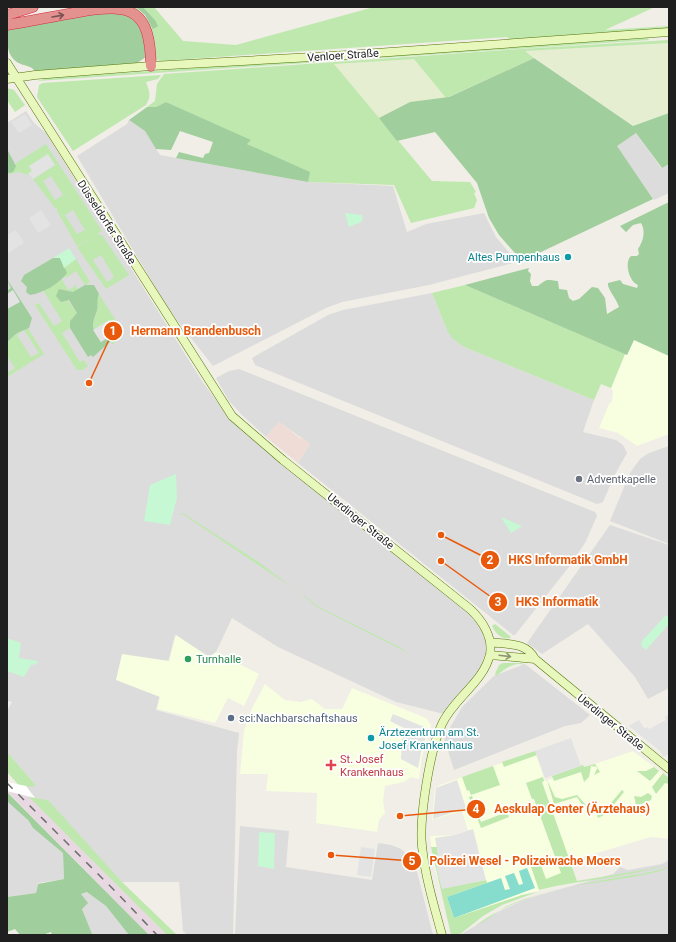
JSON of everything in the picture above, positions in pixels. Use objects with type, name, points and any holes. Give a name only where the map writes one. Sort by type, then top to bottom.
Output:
[{"type":"highway","points":[[7,15],[33,7]]},
{"type":"highway","points":[[7,25],[98,9],[120,8],[136,16],[145,28],[150,45],[151,66]]},
{"type":"main road","name":"Venloer Straße","points":[[7,79],[151,66],[348,55],[669,32]]},
{"type":"main road","name":"Düsseldorfer Straße","points":[[7,64],[17,77],[208,380]]},
{"type":"main road","name":"Uerdinger Straße","points":[[208,380],[232,416],[240,424],[283,460],[470,608],[479,617],[490,642]]},
{"type":"main road","points":[[442,935],[422,844],[423,818],[436,738],[442,724],[463,694],[486,668],[490,654],[490,642],[520,645],[523,651],[521,656]]},
{"type":"main road","name":"Uerdinger Straße","points":[[520,645],[530,651],[535,659],[669,769]]},
{"type":"main road","name":"Uerdinger Straße","points":[[490,654],[515,658],[521,656],[535,659]]},
{"type":"shaded area","points":[[669,43],[669,113],[633,126],[525,51]]},
{"type":"shaded area","points":[[414,58],[446,98],[410,102],[379,118],[334,64]]},
{"type":"shaded area","points":[[26,111],[34,123],[46,133],[202,381],[227,415],[246,434],[468,613],[479,625],[485,639],[486,651],[479,671],[444,714],[396,702],[278,647],[232,618],[216,652],[209,657],[175,635],[156,710],[239,733],[237,751],[233,935],[187,935],[183,931],[179,882],[122,882],[35,798],[26,786],[35,784],[7,752],[7,711],[12,702],[7,701],[7,123]]},
{"type":"shaded area","points":[[25,114],[32,125],[19,133],[11,122]]},
{"type":"shaded area","points":[[129,120],[145,131],[160,155],[308,182],[393,186],[407,232],[426,224],[484,213],[496,237],[517,262],[429,285],[342,302],[326,308],[213,366],[169,310],[77,156],[127,124]]},
{"type":"shaded area","points":[[636,133],[661,168],[669,164],[669,193],[654,200],[616,146]]},
{"type":"shaded area","points":[[48,154],[55,165],[33,179],[28,173],[32,171],[29,166]]},
{"type":"shaded area","points":[[41,210],[51,225],[38,233],[29,218]]},
{"type":"shaded area","points":[[16,230],[24,243],[7,254],[7,235]]},
{"type":"shaded area","points":[[13,290],[20,302],[7,309],[7,294]]},
{"type":"shaded area","points":[[432,293],[447,330],[464,347],[594,400],[583,432],[616,440],[623,445],[627,453],[614,476],[603,502],[597,504],[255,365],[252,358],[328,315],[343,310]]},
{"type":"shaded area","points":[[109,320],[116,332],[101,342],[93,330]]},
{"type":"shaded area","points":[[634,340],[669,356],[669,434],[637,446],[618,433],[599,428],[609,404],[612,401],[613,391],[611,388],[625,354],[627,355]]},
{"type":"shaded area","points":[[239,369],[595,512],[597,516],[586,541],[572,563],[515,635],[513,635],[298,463],[310,444],[279,422],[266,437],[243,416],[229,401],[216,378],[229,371]]},
{"type":"shaded area","points":[[279,422],[310,444],[298,463],[266,437]]},
{"type":"shaded area","points":[[669,446],[669,544],[610,521],[630,473],[640,459],[649,453]]},
{"type":"shaded area","points":[[610,525],[669,545],[669,688],[648,699],[635,677],[588,624],[542,654],[527,643]]},
{"type":"shaded area","points":[[176,635],[209,657],[216,652],[259,674],[244,706],[228,698],[215,723],[157,709],[160,697],[116,680],[122,654],[169,661]]},
{"type":"shaded area","points":[[525,664],[590,715],[581,723],[565,726],[454,770],[444,738],[462,707],[494,676]]},
{"type":"shaded area","name":"St. Josef Krankenhaus","points":[[265,684],[285,700],[300,702],[312,699],[325,709],[342,709],[352,688],[426,718],[431,725],[422,756],[419,779],[411,777],[404,782],[385,786],[383,801],[385,813],[379,820],[377,832],[316,823],[317,793],[266,791],[268,774],[240,774],[244,730],[253,706]]},
{"type":"shaded area","points":[[393,714],[429,729],[422,748],[418,768],[401,759],[402,740],[406,729],[390,721]]},
{"type":"shaded area","points":[[669,714],[669,754],[663,757],[660,751],[629,726],[639,720],[644,728],[648,727],[649,729],[666,720],[665,717]]},
{"type":"shaded area","points":[[571,738],[581,766],[545,778],[535,751]]},
{"type":"shaded area","points":[[535,751],[545,781],[633,751],[669,778],[669,839],[651,837],[570,861],[577,881],[522,895],[452,928],[434,866],[430,836],[455,835],[468,831],[462,811],[432,820],[435,789],[440,785]]},
{"type":"shaded area","points":[[457,780],[466,808],[433,819],[436,788]]},
{"type":"shaded area","points":[[7,791],[29,796],[167,935],[149,935]]},
{"type":"shaded area","points":[[7,800],[28,820],[33,828],[63,853],[64,879],[38,883],[36,893],[7,897]]},
{"type":"shaded area","points":[[240,826],[289,831],[286,867],[372,880],[378,843],[391,845],[401,849],[408,855],[416,868],[433,935],[235,935]]},
{"type":"shaded area","points":[[473,829],[486,880],[442,889],[436,867],[440,865],[435,838],[455,835]]},
{"type":"shaded area","points":[[361,847],[375,849],[371,877],[357,875]]},
{"type":"shaded area","points":[[669,860],[669,935],[460,935],[500,911],[526,899],[613,874],[620,867],[628,870],[662,864]]},
{"type":"shaded area","points":[[527,868],[535,888],[454,918],[447,897],[501,878],[505,890],[510,889],[505,876],[514,873],[519,885],[523,884],[519,871]]},
{"type":"shaded area","points":[[88,892],[106,906],[129,935],[89,935],[91,934],[82,908],[81,894]]},
{"type":"green space","points":[[127,7],[136,7],[150,22],[155,20],[143,7],[154,7],[183,41],[236,45],[374,7],[655,7],[605,30],[669,26],[669,28],[510,40],[507,37],[160,61],[155,59]]},
{"type":"green space","points":[[136,7],[143,7],[155,20],[158,26],[153,29],[145,15]]},
{"type":"green space","points":[[110,11],[129,17],[139,25],[142,30],[146,57],[137,63],[35,71],[30,67],[16,61],[10,54],[7,44],[7,29]]},
{"type":"green space","points":[[648,38],[649,40],[37,81],[47,78]]},
{"type":"green space","points":[[669,40],[669,43],[525,51],[534,58],[446,98],[414,59],[334,64],[432,181],[470,182],[476,192],[474,193],[477,200],[474,208],[411,223],[394,185],[308,182],[309,172],[247,144],[250,140],[166,102],[156,107],[147,107],[155,101],[157,84],[164,74]]},
{"type":"green space","points":[[534,58],[633,126],[669,113],[669,164],[662,168],[636,133],[617,146],[653,199],[522,261],[499,235],[489,218],[477,183],[435,132],[397,141],[379,118],[410,102],[449,97]]},
{"type":"green space","points":[[161,75],[158,79],[146,82],[149,96],[146,105],[73,151],[37,97],[39,85],[43,83]]},
{"type":"green space","points":[[7,88],[14,90],[25,105],[15,112],[7,100]]},
{"type":"green space","points":[[166,102],[251,140],[247,144],[310,172],[308,182],[176,158],[179,152],[203,158],[205,154],[209,153],[213,142],[180,131],[171,150],[156,149],[145,131],[129,120],[147,107],[156,107]]},
{"type":"green space","points":[[46,144],[102,231],[77,246],[57,211],[57,208],[55,208],[33,179],[55,165],[29,167],[32,171],[29,175],[19,172],[9,174],[7,170],[16,166],[16,163]],"holes":[[[51,176],[63,195],[55,200],[43,181]],[[73,210],[85,230],[77,234],[65,215]]]},
{"type":"green space","points":[[7,149],[16,166],[13,172],[9,173],[7,170]]},
{"type":"green space","points":[[669,202],[669,356],[634,340],[627,355],[465,285],[529,268],[528,271],[531,274],[530,281],[532,286],[538,286],[547,280],[558,281],[559,289],[567,290],[569,298],[573,301],[579,299],[592,287],[598,288],[605,298],[607,314],[619,307],[608,283],[620,280],[623,284],[637,288],[638,285],[632,280],[628,272],[628,263],[631,256],[637,256],[639,254],[638,249],[643,236],[643,226],[641,223],[633,225],[626,232],[620,226]]},
{"type":"green space","points":[[345,213],[362,215],[363,220],[349,227]]},
{"type":"green space","points":[[97,234],[102,235],[129,275],[106,289],[77,247]],"holes":[[[101,255],[114,277],[107,282],[93,260]]]},
{"type":"green space","points":[[69,248],[76,259],[64,268],[60,258],[53,258]]},
{"type":"green space","points":[[53,258],[60,258],[67,273],[60,281],[50,287],[30,295],[26,292],[27,287],[21,281],[24,275]]},
{"type":"green space","points":[[76,259],[90,282],[85,285],[76,271],[66,278],[64,276],[66,273],[64,268]]},
{"type":"green space","points":[[61,278],[68,290],[74,287],[75,284],[78,290],[73,292],[59,289],[77,313],[70,321],[70,328],[62,333],[80,362],[84,360],[88,366],[83,370],[77,370],[35,305],[39,303],[54,326],[62,321],[43,290],[54,285]]},
{"type":"green space","points":[[7,279],[32,318],[29,328],[17,333],[7,342],[7,309],[19,302],[13,291],[7,294],[7,291],[11,288]]},
{"type":"green space","points":[[85,285],[94,285],[99,294],[97,311],[93,322],[94,331],[101,342],[108,337],[111,341],[93,357],[91,355],[88,357],[70,328],[70,321],[77,313],[69,300],[61,302],[56,296],[59,289],[73,292]]},
{"type":"green space","points":[[465,285],[625,354],[611,388],[601,384],[594,400],[464,347],[452,338],[447,330],[432,293]]},
{"type":"green space","points":[[99,294],[118,324],[120,333],[113,345],[108,337],[116,332],[93,330]]},
{"type":"green space","points":[[28,328],[44,354],[7,377],[7,373],[15,368],[7,356],[7,342],[17,333]],"holes":[[[24,330],[39,353],[31,357],[17,335]]]},
{"type":"green space","points":[[176,474],[177,498],[170,525],[144,521],[150,485]]},
{"type":"green space","points":[[183,513],[260,563],[294,589],[183,514],[178,515]]},
{"type":"green space","points":[[501,517],[522,526],[511,533]]},
{"type":"green space","points":[[295,589],[319,607],[410,654],[317,607]]},
{"type":"green space","points":[[666,615],[669,617],[669,624],[646,650],[642,647],[641,642]]},
{"type":"green space","points":[[495,624],[511,637],[504,638],[499,635],[492,626]]},
{"type":"green space","points":[[7,638],[21,643],[19,658],[38,661],[36,664],[31,665],[24,677],[7,671]]},
{"type":"green space","points":[[503,663],[522,663],[524,665],[513,665],[496,676],[495,674],[499,665]]},
{"type":"green space","points":[[535,751],[537,755],[504,767],[502,762]]},
{"type":"green space","points":[[7,752],[35,784],[34,787],[26,786],[35,798],[48,800],[122,882],[177,935],[167,935],[32,800],[7,772]]},
{"type":"green space","points":[[595,764],[597,767],[591,766],[589,777],[584,782],[581,772],[554,781],[552,776],[583,765],[584,767]]},
{"type":"green space","points":[[493,766],[500,785],[471,795],[469,790],[467,791],[462,777]]},
{"type":"green space","points":[[654,767],[659,771],[650,781],[637,771],[646,771]]},
{"type":"green space","points":[[598,768],[600,772],[594,775]]},
{"type":"green space","points":[[663,773],[669,778],[669,784],[665,783],[656,794],[652,787]]},
{"type":"green space","points":[[543,777],[544,781],[542,782],[577,881],[649,869],[669,864],[653,869],[539,890],[531,867],[540,863],[546,879],[561,873],[534,799],[532,799],[526,783]]},
{"type":"green space","points":[[547,780],[555,797],[562,799],[577,795],[586,805],[583,806],[577,797],[554,804]]},
{"type":"green space","points":[[622,790],[624,792],[606,814],[598,818],[596,811],[597,807],[611,803]]},
{"type":"green space","points":[[7,792],[149,935],[129,935],[106,906],[87,892],[81,894],[88,903],[82,909],[92,934],[52,935],[51,932],[42,935],[20,935],[15,929],[7,932],[7,897],[36,893],[38,884],[64,879],[63,853],[33,828],[28,820],[8,802]]},
{"type":"green space","points":[[648,793],[652,796],[651,800],[636,805],[634,796],[641,797]]},
{"type":"green space","points":[[472,796],[481,822],[507,812],[509,817],[481,828],[469,797]]},
{"type":"green space","points":[[259,832],[275,833],[274,869],[258,866]]},
{"type":"green space","points":[[431,847],[437,847],[442,888],[486,880],[487,883],[447,897],[454,918],[522,895],[537,892],[502,905],[483,916],[459,935],[451,935]]},
{"type":"green space","points":[[669,867],[651,873],[557,890],[649,872]]},
{"type":"green space","points":[[527,898],[499,911],[507,906],[521,900]]},
{"type":"green space","points":[[499,911],[484,921],[476,925],[492,915]]},
{"type":"pier","points":[[7,782],[26,786],[35,798],[7,791]]},
{"type":"railway","points":[[7,783],[157,935]]},
{"type":"place","name":"Altes Pumpenhaus","points":[[568,257]]},
{"type":"place","name":"Hermann Brandenbusch","points":[[89,383]]},
{"type":"place","name":"Adventkapelle","points":[[579,479]]},
{"type":"place","name":"HKS Informatik GmbH","points":[[441,535]]},
{"type":"place","name":"HKS Informatik","points":[[441,561]]},
{"type":"place","name":"Turnhalle","points":[[188,659]]},
{"type":"place","name":"sci:Nachbarschaftshaus","points":[[231,718]]},
{"type":"place","name":"Ärztezentrum am St. Josef Krankenhaus","points":[[371,738]]},
{"type":"place","name":"St. Josef Krankenhaus","points":[[331,765]]},
{"type":"place","name":"Aeskulap Center (Ärztehaus)","points":[[400,816]]},
{"type":"place","name":"Polizei Wesel - Polizeiwache Moers","points":[[331,855]]}]
